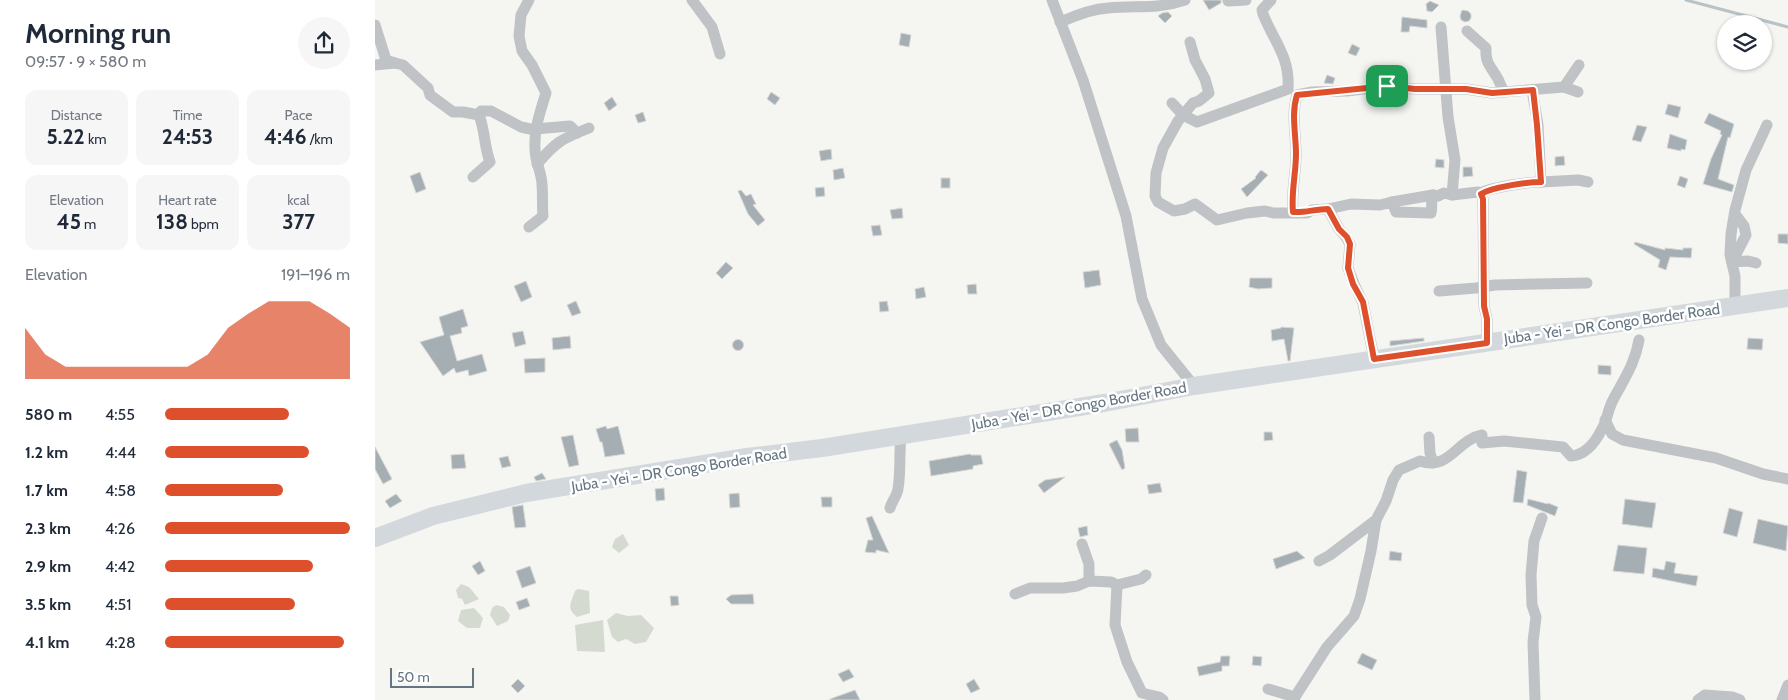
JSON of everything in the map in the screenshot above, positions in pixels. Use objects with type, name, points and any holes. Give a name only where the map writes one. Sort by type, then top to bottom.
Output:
[{"type":"main road","name":"Juba - Yei - DR Congo Border Road","points":[[375,538],[433,516],[526,493],[747,457],[901,436],[1104,403],[1194,386],[1788,298]]},
{"type":"street","points":[[529,0],[521,15],[519,36],[522,51],[546,94],[535,129],[537,164],[542,184],[543,216],[529,227]]},
{"type":"street","points":[[692,0],[712,27],[720,54]]},
{"type":"street","points":[[1052,0],[1083,80],[1126,216],[1142,299],[1161,345],[1194,386]]},
{"type":"street","points":[[1060,22],[1084,12],[1108,8],[1163,7],[1185,0]]},
{"type":"street","points":[[1228,1],[1246,0]]},
{"type":"street","points":[[1172,103],[1183,115],[1197,122],[1288,89],[1289,75],[1286,61],[1264,18],[1262,10],[1254,0]]},
{"type":"street","points":[[1262,10],[1271,0]]},
{"type":"street","points":[[375,25],[386,60],[403,66],[428,88],[430,95],[453,112],[479,115]]},
{"type":"street","points":[[1441,27],[1449,133],[1455,160],[1452,195]]},
{"type":"street","points":[[1467,32],[1486,48],[1485,56],[1503,91]]},
{"type":"street","points":[[1190,42],[1195,60],[1205,79],[1209,93],[1186,110],[1169,136],[1159,162],[1156,173],[1155,196],[1158,202],[1173,211],[1185,209],[1195,204],[1217,220],[1265,211],[1273,213],[1307,213],[1312,210],[1351,204],[1380,205],[1433,195],[1438,196],[1444,192],[1452,195],[1478,192],[1481,194],[1520,183],[1578,180],[1588,182]]},
{"type":"street","points":[[375,65],[395,63]]},
{"type":"street","points":[[1564,87],[1579,65]]},
{"type":"street","points":[[1293,212],[1296,154],[1294,111],[1297,95],[1387,86],[1478,90],[1492,93],[1564,87],[1578,92]]},
{"type":"street","points":[[1533,90],[1541,182]]},
{"type":"street","points":[[479,115],[481,111],[491,112],[521,127],[535,129],[570,126],[577,133]]},
{"type":"street","points":[[473,177],[490,162],[486,150],[484,126],[479,115]]},
{"type":"street","points":[[1737,306],[1735,299],[1735,276],[1730,249],[1731,234],[1735,210],[1746,170],[1767,125]]},
{"type":"street","points":[[537,164],[554,145],[566,137],[589,128]]},
{"type":"street","points":[[1481,194],[1483,199],[1484,306],[1488,336],[1487,343]]},
{"type":"street","points":[[1393,202],[1396,212],[1431,213],[1433,208],[1431,199],[1433,195]]},
{"type":"street","points":[[1328,209],[1350,244],[1348,268],[1353,284],[1363,302],[1374,359]]},
{"type":"street","points":[[1732,262],[1748,261],[1756,263]]},
{"type":"street","points":[[1439,291],[1484,286],[1587,283]]},
{"type":"street","points":[[1268,689],[1294,699],[1327,647],[1354,616],[1361,599],[1376,520],[1399,470],[1420,461],[1433,464],[1445,460],[1465,443],[1482,435],[1482,443],[1504,442],[1563,447],[1571,456],[1575,456],[1588,449],[1603,428],[1613,400],[1631,369],[1639,340]]},
{"type":"street","points":[[1605,420],[1611,434],[1632,442],[1698,460],[1716,458],[1763,474],[1788,479]]},
{"type":"street","points":[[1598,434],[1606,437],[1617,437]]},
{"type":"street","points":[[890,508],[898,491],[900,479],[899,448],[901,436]]},
{"type":"street","points":[[1429,436],[1430,454],[1433,464]]},
{"type":"street","points":[[1535,700],[1533,642],[1536,618],[1532,605],[1531,575],[1534,541],[1542,518]]},
{"type":"street","points":[[1319,561],[1330,555],[1376,520]]},
{"type":"street","points":[[1082,544],[1089,564],[1089,581]]},
{"type":"street","points":[[1015,594],[1029,588],[1063,588],[1077,586],[1089,581],[1111,582],[1117,585],[1141,579],[1146,575]]},
{"type":"street","points":[[1117,585],[1115,625],[1127,662],[1142,693],[1159,697],[1163,700]]},
{"type":"street","points":[[1782,700],[1788,685]]},
{"type":"street","points":[[1698,700],[1705,695],[1732,697],[1740,700]]},
{"type":"shaded area","points":[[623,534],[629,545],[619,553],[612,547],[615,539]]},
{"type":"shaded area","points":[[461,584],[469,587],[479,599],[465,605],[462,599],[458,598],[456,590]]},
{"type":"shaded area","points":[[578,589],[589,591],[590,613],[577,617],[571,611],[570,605],[575,591]]},
{"type":"shaded area","points":[[496,605],[504,607],[510,615],[508,621],[497,626],[490,615],[492,608]]},
{"type":"shaded area","points":[[474,608],[483,618],[480,628],[467,628],[458,621],[461,610]]},
{"type":"shaded area","points":[[616,613],[628,616],[641,615],[654,628],[646,642],[635,644],[626,639],[618,642],[612,637],[607,620]]},
{"type":"shaded area","points":[[603,620],[605,652],[577,651],[575,625]]},
{"type":"building","points":[[1203,0],[1221,0],[1221,3],[1209,10]]},
{"type":"building","points":[[1430,1],[1439,5],[1432,12],[1427,11],[1426,4]]},
{"type":"building","points":[[1462,10],[1468,11],[1471,14],[1469,21],[1461,20]]},
{"type":"building","points":[[1168,12],[1172,16],[1165,23],[1158,16]]},
{"type":"building","points":[[1402,17],[1427,20],[1427,28],[1410,26],[1409,32],[1401,32]]},
{"type":"building","points":[[901,33],[911,35],[909,47],[899,45]]},
{"type":"building","points":[[1352,44],[1360,48],[1356,56],[1348,53]]},
{"type":"building","points":[[1327,75],[1335,78],[1333,84],[1324,83]]},
{"type":"building","points":[[771,92],[780,98],[775,105],[767,99]]},
{"type":"building","points":[[612,97],[617,105],[609,111],[604,103]]},
{"type":"building","points":[[1668,104],[1681,107],[1678,118],[1665,114]]},
{"type":"building","points":[[643,112],[646,121],[638,123],[635,115]]},
{"type":"building","points":[[1709,113],[1734,124],[1730,138],[1728,137],[1718,179],[1734,185],[1732,192],[1703,184],[1711,159],[1722,135],[1720,134],[1721,131],[1704,123]]},
{"type":"building","points":[[1637,125],[1647,127],[1641,142],[1632,140]]},
{"type":"building","points":[[1670,134],[1687,140],[1685,150],[1667,148]]},
{"type":"building","points":[[831,149],[832,159],[821,161],[819,151]]},
{"type":"building","points":[[1564,156],[1565,165],[1555,166],[1555,157]]},
{"type":"building","points":[[1436,159],[1444,160],[1444,168],[1435,167]]},
{"type":"building","points":[[1463,167],[1472,167],[1473,176],[1463,177]]},
{"type":"building","points":[[843,168],[845,178],[834,180],[833,170]]},
{"type":"building","points":[[1261,170],[1268,175],[1247,197],[1241,189],[1256,178]]},
{"type":"building","points":[[420,172],[426,189],[416,193],[410,176]]},
{"type":"building","points":[[1680,176],[1688,179],[1685,188],[1677,185]]},
{"type":"building","points":[[941,178],[950,178],[950,188],[941,188]]},
{"type":"building","points":[[824,187],[825,196],[816,197],[815,188]]},
{"type":"building","points":[[741,190],[746,196],[751,194],[756,204],[753,205],[765,220],[758,226],[748,214],[738,191]]},
{"type":"building","points":[[902,208],[903,218],[892,219],[890,210]]},
{"type":"building","points":[[880,225],[882,235],[873,236],[871,226]]},
{"type":"building","points":[[1778,234],[1788,234],[1788,244],[1778,243]]},
{"type":"building","points":[[1635,242],[1665,250],[1665,248],[1683,250],[1683,248],[1692,248],[1691,258],[1670,257],[1666,270],[1658,267],[1660,260],[1634,244]]},
{"type":"building","points":[[726,262],[733,268],[722,279],[716,273]]},
{"type":"building","points":[[1099,270],[1101,285],[1085,288],[1083,272]]},
{"type":"building","points":[[1250,278],[1272,278],[1272,288],[1258,289],[1249,287]]},
{"type":"building","points":[[526,281],[532,297],[521,302],[514,286]]},
{"type":"building","points":[[976,284],[977,294],[968,294],[967,285]]},
{"type":"building","points":[[924,287],[926,297],[916,299],[915,289]]},
{"type":"building","points":[[576,301],[581,313],[572,316],[567,305]]},
{"type":"building","points":[[887,301],[889,311],[880,312],[879,302]]},
{"type":"building","points":[[463,309],[468,326],[461,328],[462,333],[450,336],[457,361],[482,354],[487,371],[469,376],[468,370],[456,373],[454,368],[443,376],[420,342],[444,335],[439,317]]},
{"type":"building","points":[[1281,327],[1294,328],[1290,361],[1288,361],[1284,339],[1272,341],[1271,330]]},
{"type":"building","points":[[523,331],[526,344],[515,347],[512,333]]},
{"type":"building","points":[[570,336],[571,348],[553,350],[552,338]]},
{"type":"building","points":[[1424,338],[1424,341],[1390,346],[1390,341]]},
{"type":"building","points":[[1748,338],[1763,339],[1762,350],[1747,349]]},
{"type":"building","points":[[736,340],[740,340],[743,345],[742,349],[736,350],[733,347],[733,343]]},
{"type":"building","points":[[545,358],[545,372],[525,373],[524,359]]},
{"type":"building","points":[[1598,365],[1611,366],[1611,375],[1598,374]]},
{"type":"building","points":[[606,426],[607,429],[618,426],[625,454],[605,457],[602,442],[600,442],[596,429]]},
{"type":"building","points":[[1138,428],[1139,442],[1126,442],[1125,429]]},
{"type":"building","points":[[1264,432],[1272,432],[1273,440],[1264,441]]},
{"type":"building","points":[[573,435],[579,465],[569,467],[561,437]]},
{"type":"building","points":[[1117,440],[1122,450],[1125,468],[1122,470],[1109,444]]},
{"type":"building","points":[[375,447],[392,479],[383,484],[375,469]]},
{"type":"building","points":[[464,454],[466,468],[452,469],[451,455]]},
{"type":"building","points":[[970,454],[981,455],[983,464],[973,466],[973,469],[931,476],[929,461]]},
{"type":"building","points":[[508,456],[511,466],[502,468],[499,458]]},
{"type":"building","points":[[1517,470],[1527,472],[1523,503],[1513,502]]},
{"type":"building","points":[[542,473],[546,479],[536,481],[534,477]]},
{"type":"building","points":[[1065,477],[1044,493],[1038,485],[1045,480]]},
{"type":"building","points":[[1160,483],[1162,492],[1149,494],[1147,485]]},
{"type":"building","points":[[664,488],[665,500],[656,501],[655,489]]},
{"type":"building","points":[[739,493],[740,507],[730,508],[729,494]]},
{"type":"building","points":[[396,494],[402,501],[390,508],[385,501]]},
{"type":"building","points":[[821,497],[832,497],[832,507],[822,507]]},
{"type":"building","points":[[1528,499],[1558,507],[1555,516],[1527,505]]},
{"type":"building","points":[[1625,499],[1656,503],[1652,528],[1622,524]]},
{"type":"building","points":[[523,505],[526,527],[515,528],[512,507]]},
{"type":"building","points":[[1729,508],[1743,512],[1737,537],[1723,533]]},
{"type":"building","points":[[872,516],[889,553],[876,550],[876,553],[865,552],[868,540],[873,540],[866,518]]},
{"type":"building","points":[[1758,519],[1788,526],[1786,551],[1753,543]]},
{"type":"building","points":[[1087,526],[1088,535],[1080,537],[1078,528]]},
{"type":"building","points":[[1618,545],[1647,548],[1644,574],[1613,571]]},
{"type":"building","points":[[1297,551],[1305,558],[1276,569],[1273,559]]},
{"type":"building","points":[[1390,551],[1402,553],[1401,561],[1389,560]]},
{"type":"building","points":[[480,561],[485,571],[478,575],[472,566]]},
{"type":"building","points":[[1666,561],[1676,563],[1674,573],[1698,576],[1696,586],[1652,577],[1653,568],[1664,570]]},
{"type":"building","points":[[530,566],[536,583],[522,588],[516,571]]},
{"type":"building","points":[[753,594],[754,604],[731,604],[726,599],[731,595]]},
{"type":"building","points":[[670,596],[678,596],[679,605],[671,606]]},
{"type":"building","points":[[527,598],[530,606],[519,610],[516,602]]},
{"type":"building","points":[[1362,653],[1377,660],[1372,670],[1357,663]]},
{"type":"building","points":[[1221,656],[1230,656],[1229,666],[1222,666],[1222,671],[1199,676],[1197,667],[1220,662]]},
{"type":"building","points":[[1253,656],[1262,657],[1261,666],[1252,665]]},
{"type":"building","points":[[849,669],[854,677],[843,682],[838,674]]},
{"type":"building","points":[[518,679],[525,686],[518,693],[511,686]]},
{"type":"building","points":[[974,679],[980,689],[971,693],[966,684]]},
{"type":"building","points":[[855,690],[860,700],[830,700],[830,699]]},
{"type":"waterway","points":[[1686,0],[1788,27]]},
{"type":"route","points":[[1387,86],[1415,89],[1466,89],[1487,93],[1533,90],[1541,182],[1520,183],[1485,191],[1481,194],[1483,199],[1482,219],[1485,268],[1483,279],[1487,343],[1374,359],[1363,302],[1353,284],[1348,268],[1350,244],[1348,240],[1339,229],[1328,209],[1312,210],[1307,213],[1293,212],[1296,154],[1294,111],[1297,95],[1311,92],[1347,91],[1387,86]]}]
